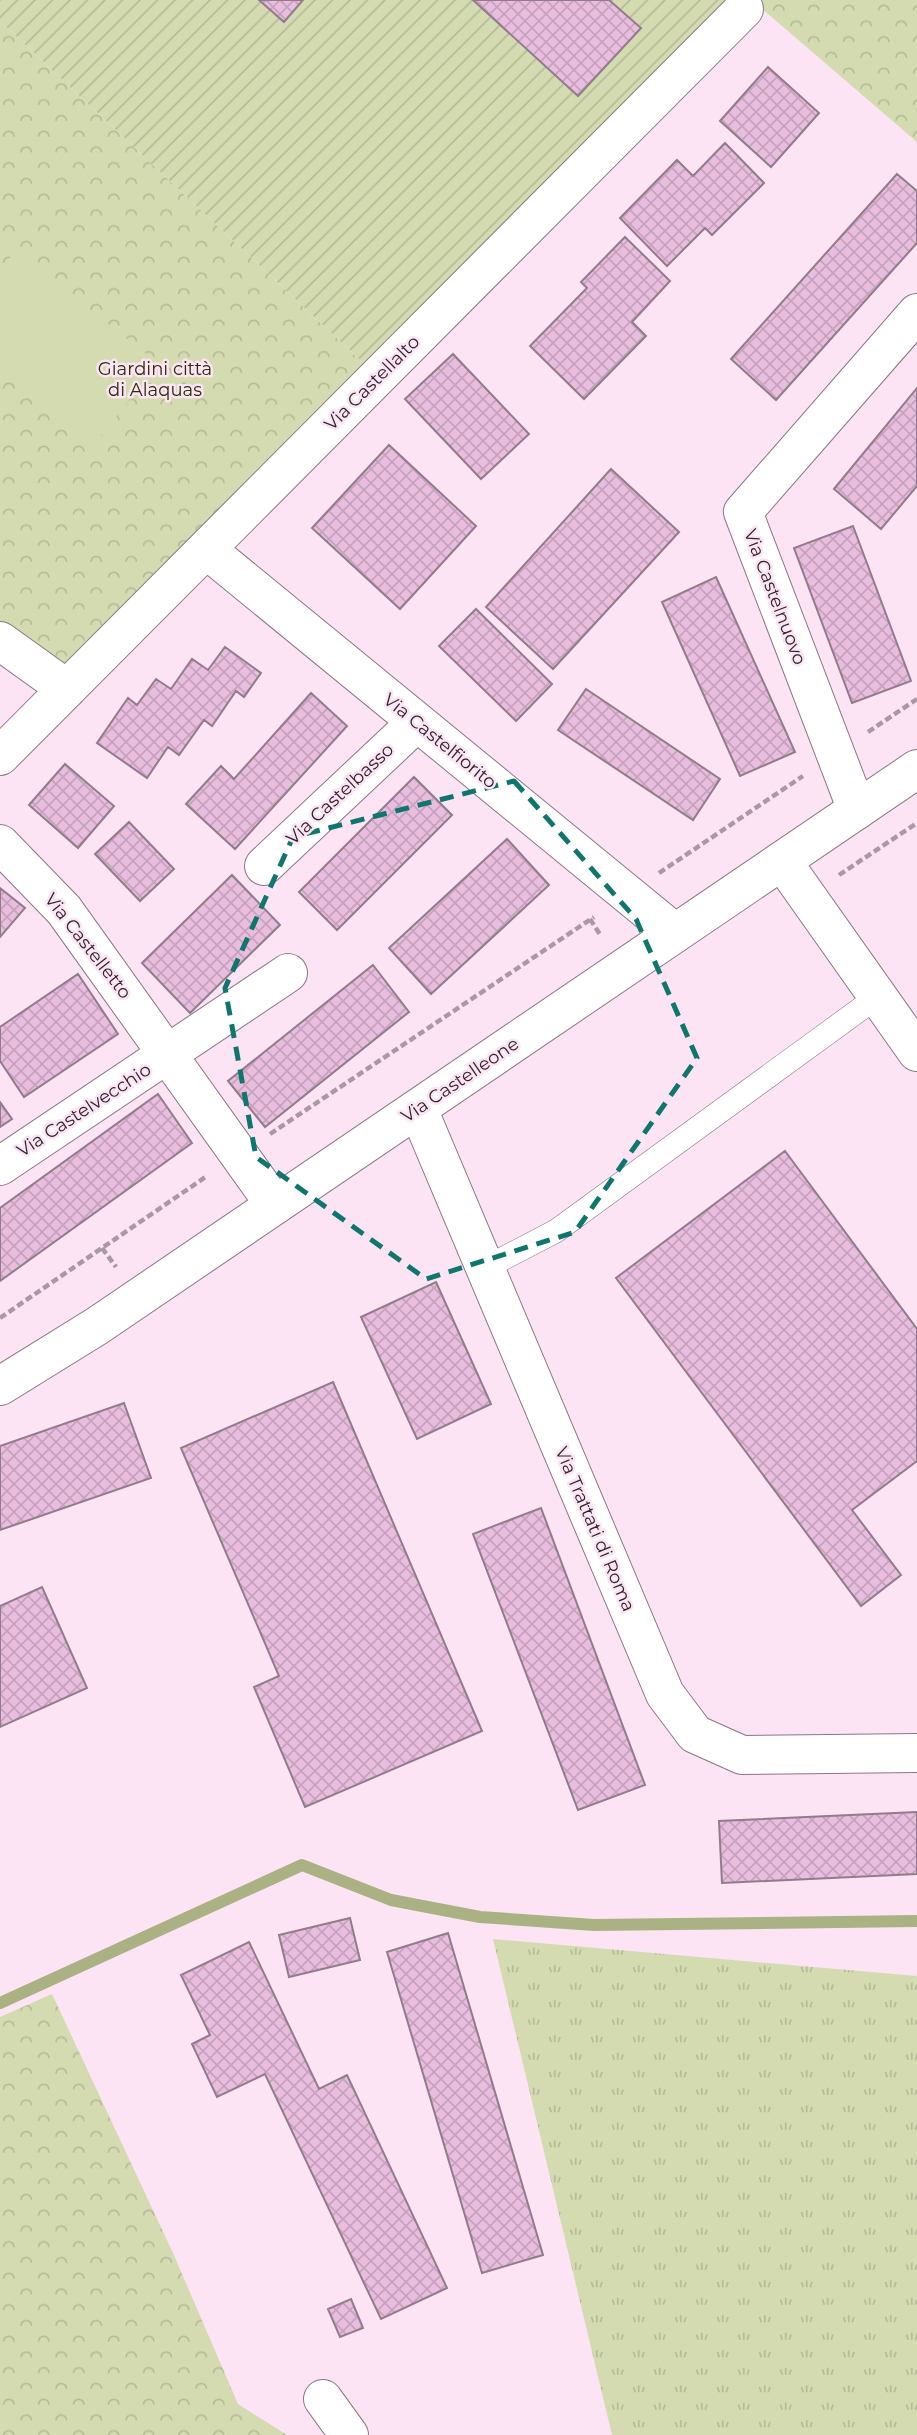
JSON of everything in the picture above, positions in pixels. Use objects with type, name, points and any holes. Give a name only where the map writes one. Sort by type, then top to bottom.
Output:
[{"type":"street","name":"Via Castellalto","points":[[0,756],[744,9]]},
{"type":"street","name":"Via Castelnuovo","points":[[857,810],[743,512],[917,313]]},
{"type":"street","name":"Via Castelfiorito","points":[[206,549],[675,933]]},
{"type":"street","points":[[0,641],[66,689]]},
{"type":"street","name":"Via Castelbasso","points":[[264,866],[417,722]]},
{"type":"street","name":"Via Castelleone","points":[[0,1386],[97,1326],[917,769]]},
{"type":"street","name":"Via Castelletto","points":[[0,844],[64,910],[275,1205]]},
{"type":"street","points":[[782,861],[917,1052]]},
{"type":"street","points":[[169,1054],[288,974]]},
{"type":"street","name":"Via Castelvecchio","points":[[0,1166],[169,1054]]},
{"type":"street","name":"Via Trattati di Roma","points":[[418,1109],[665,1693],[695,1734],[742,1755],[917,1754]]},
{"type":"street","points":[[323,2399],[349,2435]]},
{"type":"lane","points":[[485,1268],[556,1231],[877,997]]},
{"type":"path","points":[[0,1318],[239,1154],[917,699]]},
{"type":"highlighted area","points":[[514,781],[636,919],[697,1058],[575,1232],[426,1279],[256,1157],[225,988],[293,837]]},
{"type":"green space","points":[[0,0],[756,0],[378,377],[0,21]]},
{"type":"green space","points":[[917,0],[917,142],[754,2]]},
{"type":"green space","name":"Giardini città di Alaquas","points":[[0,21],[378,377],[65,685],[0,637]]},
{"type":"green space","points":[[15,251],[158,363],[97,441],[0,366],[0,271]]},
{"type":"green space","points":[[493,1939],[917,1976],[917,2435],[612,2435]]},
{"type":"green space","points":[[52,1994],[173,2253],[238,2404],[287,2435],[0,2435],[0,2017]]},
{"type":"building","points":[[259,0],[303,0],[284,22]]},
{"type":"building","points":[[473,0],[609,0],[641,28],[578,96]]},
{"type":"building","points":[[768,67],[819,113],[771,167],[720,121]]},
{"type":"building","points":[[725,143],[764,183],[712,235],[705,228],[667,266],[620,218],[677,160],[693,176]]},
{"type":"building","points":[[897,174],[917,191],[917,243],[776,400],[731,359]]},
{"type":"building","points":[[625,237],[670,281],[632,322],[646,336],[584,399],[530,346],[587,288],[581,282]]},
{"type":"building","points":[[453,354],[529,434],[481,479],[405,399]]},
{"type":"building","points":[[917,388],[917,486],[881,529],[834,489]]},
{"type":"building","points":[[389,445],[476,526],[400,609],[312,528]]},
{"type":"building","points":[[611,469],[679,532],[553,669],[486,607]]},
{"type":"building","points":[[853,526],[911,681],[852,703],[794,548]]},
{"type":"building","points":[[716,577],[795,752],[740,776],[662,602]]},
{"type":"building","points":[[476,609],[552,684],[516,721],[439,646]]},
{"type":"building","points":[[225,647],[261,673],[244,697],[236,691],[212,726],[204,720],[179,755],[168,747],[147,778],[97,743],[128,698],[137,705],[156,679],[171,689],[192,659],[208,670]]},
{"type":"building","points":[[586,689],[720,779],[693,820],[558,730]]},
{"type":"building","points":[[311,693],[347,726],[235,849],[186,804],[221,766],[234,779]]},
{"type":"building","points":[[65,764],[114,806],[78,848],[29,805]]},
{"type":"building","points":[[414,777],[452,815],[337,930],[299,892]]},
{"type":"building","points":[[129,822],[174,869],[140,901],[95,854]]},
{"type":"building","points":[[507,839],[549,885],[431,994],[389,948]]},
{"type":"building","points":[[232,875],[280,925],[190,1013],[142,963]]},
{"type":"building","points":[[0,888],[25,908],[0,937]]},
{"type":"building","points":[[373,965],[409,1012],[265,1127],[228,1081]]},
{"type":"building","points":[[78,974],[118,1034],[24,1097],[0,1061],[0,1027]]},
{"type":"building","points":[[158,1094],[192,1143],[0,1281],[0,1208]]},
{"type":"building","points":[[0,1102],[12,1119],[0,1127]]},
{"type":"building","points":[[785,1151],[917,1329],[917,1461],[852,1510],[901,1575],[861,1606],[616,1278]]},
{"type":"building","points":[[436,1282],[491,1404],[417,1439],[361,1317]]},
{"type":"building","points":[[333,1382],[482,1731],[305,1807],[254,1687],[279,1676],[181,1448]]},
{"type":"building","points":[[124,1403],[151,1478],[0,1530],[0,1446]]},
{"type":"building","points":[[541,1508],[645,1785],[578,1810],[473,1534]]},
{"type":"building","points":[[42,1587],[87,1688],[0,1727],[0,1606]]},
{"type":"building","points":[[917,1812],[917,1874],[722,1883],[719,1821]]},
{"type":"building","points":[[350,1918],[360,1960],[289,1977],[279,1935]]},
{"type":"building","points":[[448,1933],[543,2255],[482,2273],[387,1952]]},
{"type":"building","points":[[249,1942],[319,2089],[347,2075],[447,2288],[381,2319],[265,2074],[217,2097],[192,2044],[210,2035],[181,1975]]},
{"type":"building","points":[[351,2299],[363,2328],[340,2337],[328,2309]]},
{"type":"waterway","points":[[0,2003],[302,1865],[391,1900],[480,1917],[594,1925],[917,1921]]}]
